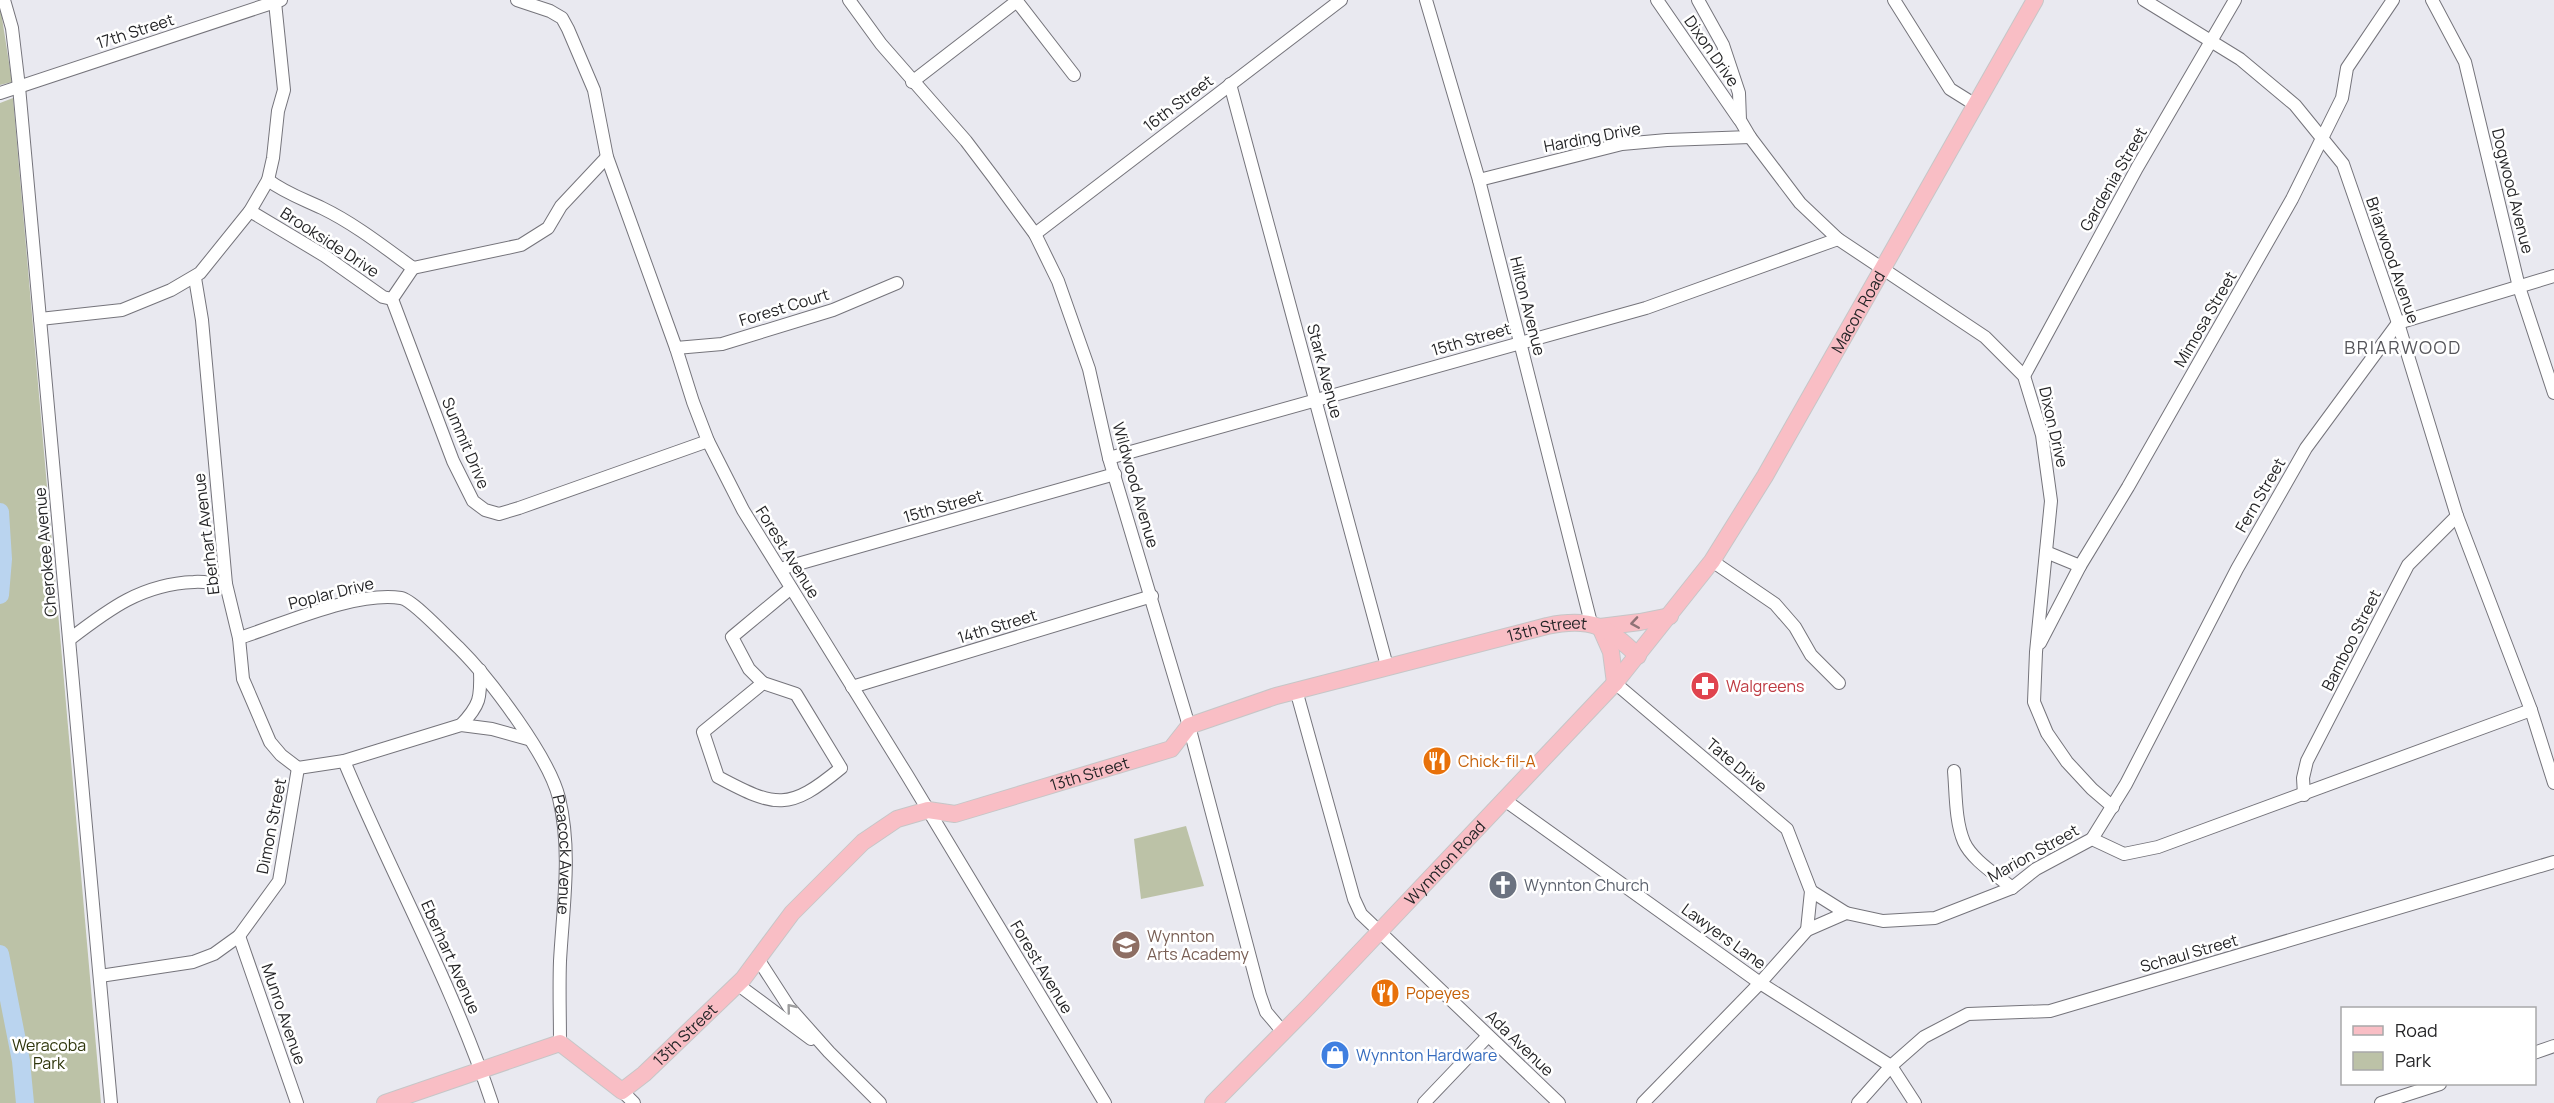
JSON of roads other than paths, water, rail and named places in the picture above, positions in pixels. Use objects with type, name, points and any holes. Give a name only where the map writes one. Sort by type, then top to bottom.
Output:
[{"type":"main road","name":"Macon Road","points":[[1671,615],[1712,561],[1759,486],[2035,0]]},
{"type":"main road","points":[[1615,683],[1611,652],[1595,625],[1640,622],[1671,615]]},
{"type":"main road","name":"Wynnton Road","points":[[1213,1103],[1506,801],[1615,683],[1671,615]]},
{"type":"main road","name":"13th Street","points":[[622,1090],[644,1074],[737,984],[792,913],[863,842],[897,819],[928,810],[955,814],[1171,748],[1189,726],[1296,690],[1547,626],[1563,623],[1595,625],[1610,631],[1638,656]]},
{"type":"main road","points":[[385,1103],[560,1043],[622,1090]]},
{"type":"street","name":"Cherokee Avenue","points":[[4,0],[12,28],[19,87],[111,1103]]},
{"type":"street","name":"Forest Avenue","points":[[516,0],[550,11],[562,18],[594,90],[607,157],[676,348],[693,402],[708,441],[743,510],[1105,1103]]},
{"type":"street","name":"Wildwood Avenue","points":[[849,0],[912,82],[966,141],[1035,234],[1058,280],[1089,367],[1109,458],[1189,726],[1260,995],[1266,1012],[1283,1032]]},
{"type":"street","name":"16th Street","points":[[1035,234],[1341,0]]},
{"type":"street","name":"Hilton Avenue","points":[[1426,0],[1479,180],[1595,625]]},
{"type":"street","name":"Dixon Drive","points":[[1657,0],[1750,137],[1800,203],[1838,238],[1985,337],[2024,376],[2033,402],[2047,463],[2051,501],[2036,652],[2034,702],[2047,733],[2067,762],[2092,789],[2113,807]]},
{"type":"street","name":"Dixon Drive","points":[[1698,0],[1723,45],[1739,93],[1740,120]]},
{"type":"street","points":[[1894,0],[1950,88],[1974,104]]},
{"type":"street","name":"Briarwood Avenue","points":[[2144,0],[2240,59],[2295,105],[2343,164],[2398,323],[2457,516],[2531,710],[2554,783]]},
{"type":"street","name":"Gardenia Street","points":[[2024,376],[2137,168],[2235,0]]},
{"type":"street","name":"Mimosa Street","points":[[2036,652],[2080,566],[2248,278],[2323,139],[2342,98],[2346,68],[2393,0]]},
{"type":"street","name":"Dogwood Avenue","points":[[2432,0],[2464,62],[2519,287],[2554,393]]},
{"type":"street","name":"17th Street","points":[[0,93],[278,1]]},
{"type":"street","points":[[40,319],[122,310],[146,302],[195,278],[250,211],[268,180],[278,111],[284,90],[278,1]]},
{"type":"street","points":[[912,82],[1017,1],[1074,75]]},
{"type":"street","name":"Stark Avenue","points":[[1230,84],[1387,666]]},
{"type":"street","name":"Harding Drive","points":[[1479,180],[1622,144],[1750,137]]},
{"type":"street","points":[[392,299],[413,268],[521,245],[548,228],[561,206],[607,157]]},
{"type":"street","name":"Brookside Drive","points":[[268,180],[283,192],[322,208],[348,223],[413,268]]},
{"type":"street","name":"Brookside Drive","points":[[250,211],[325,256],[383,297],[392,299]]},
{"type":"street","name":"15th Street","points":[[1109,458],[1646,308],[1838,238]]},
{"type":"street","points":[[2398,323],[2554,276]]},
{"type":"street","name":"Eberhart Avenue","points":[[195,278],[202,320],[226,584],[239,639],[243,679],[270,742],[281,755],[298,768]]},
{"type":"street","name":"Forest Court","points":[[676,348],[722,344],[832,310],[897,283]]},
{"type":"street","name":"Summit Drive","points":[[392,299],[453,462],[473,501],[484,510],[499,514],[519,508],[708,441]]},
{"type":"street","name":"Fern Street","points":[[2092,839],[2113,807],[2237,569],[2306,448],[2398,323]]},
{"type":"street","name":"15th Street","points":[[780,569],[1115,474]]},
{"type":"street","name":"Bamboo Street","points":[[2304,795],[2303,778],[2307,761],[2408,565],[2457,516]]},
{"type":"street","points":[[2046,552],[2080,566]]},
{"type":"street","points":[[1712,561],[1774,604],[1796,627],[1811,655],[1839,682]]},
{"type":"street","points":[[70,639],[112,607],[140,592],[194,582],[226,584]]},
{"type":"street","points":[[763,683],[703,732],[718,777],[773,802],[791,800],[815,789],[841,768],[796,694],[763,683],[749,669],[732,637],[791,588]]},
{"type":"street","name":"Poplar Drive","points":[[239,639],[356,601],[384,596],[405,598],[427,617]]},
{"type":"street","name":"14th Street","points":[[852,687],[1152,596]]},
{"type":"street","name":"Peacock Avenue","points":[[427,617],[480,669],[550,772],[559,797],[567,869],[560,962],[560,1043]]},
{"type":"street","points":[[461,726],[477,708],[481,692],[480,669]]},
{"type":"street","name":"Tate Drive","points":[[1615,683],[1787,829],[1811,891],[1807,930]]},
{"type":"street","points":[[1296,690],[1354,899],[1361,914],[1380,932]]},
{"type":"street","name":"Marion Street","points":[[1846,913],[1883,921],[1935,918],[2012,888],[2036,870],[2092,839],[2124,854],[2158,847],[2531,710]]},
{"type":"street","name":"Dimon Street","points":[[100,976],[193,962],[214,954],[239,936],[279,881],[298,768],[344,761],[461,726],[492,729],[528,739]]},
{"type":"street","name":"Eberhart Avenue","points":[[344,761],[372,829],[397,876],[454,1002],[492,1103]]},
{"type":"street","points":[[1954,771],[1958,818],[1964,843],[1976,858],[2012,888]]},
{"type":"street","name":"Lawyers Lane","points":[[1506,801],[1760,982],[1892,1066],[1915,1103]]},
{"type":"street","name":"Schaul Street","points":[[1858,1103],[1892,1066],[1924,1037],[1968,1014],[2050,1011],[2554,862]]},
{"type":"street","points":[[1811,891],[1846,913]]},
{"type":"street","points":[[1643,1103],[1807,930],[1846,913]]},
{"type":"street","name":"Ada Avenue","points":[[1380,932],[1558,1103]]},
{"type":"street","name":"Munro Avenue","points":[[239,936],[297,1103]]},
{"type":"street","points":[[758,959],[789,1007],[829,1052],[880,1103]]},
{"type":"street","points":[[737,984],[829,1052]]},
{"type":"street","points":[[1424,1103],[1488,1036]]},
{"type":"street","points":[[2536,1053],[2554,1046]]},
{"type":"street","points":[[2380,1103],[2434,1085]]},
{"type":"street","points":[[622,1090],[634,1103]]},
{"type":"waterway","points":[[0,512],[3,559],[0,595]]},
{"type":"waterway","points":[[0,954],[21,1061],[25,1103]]},
{"type":"place","name":"Walgreens","points":[[1705,686]]},
{"type":"place","name":"Chick-fil-A","points":[[1437,761]]},
{"type":"place","name":"Wynnton Church","points":[[1503,885]]},
{"type":"place","name":"Wynnton Arts Academy","points":[[1126,945]]},
{"type":"place","name":"Popeyes","points":[[1385,993]]},
{"type":"place","name":"Wynnton Hardware","points":[[1335,1055]]},
{"type":"district","name":"BRIARWOOD","points":[[2403,347]]},
{"type":"park label","name":"Weracoba Park","points":[[49,1054]]}]
